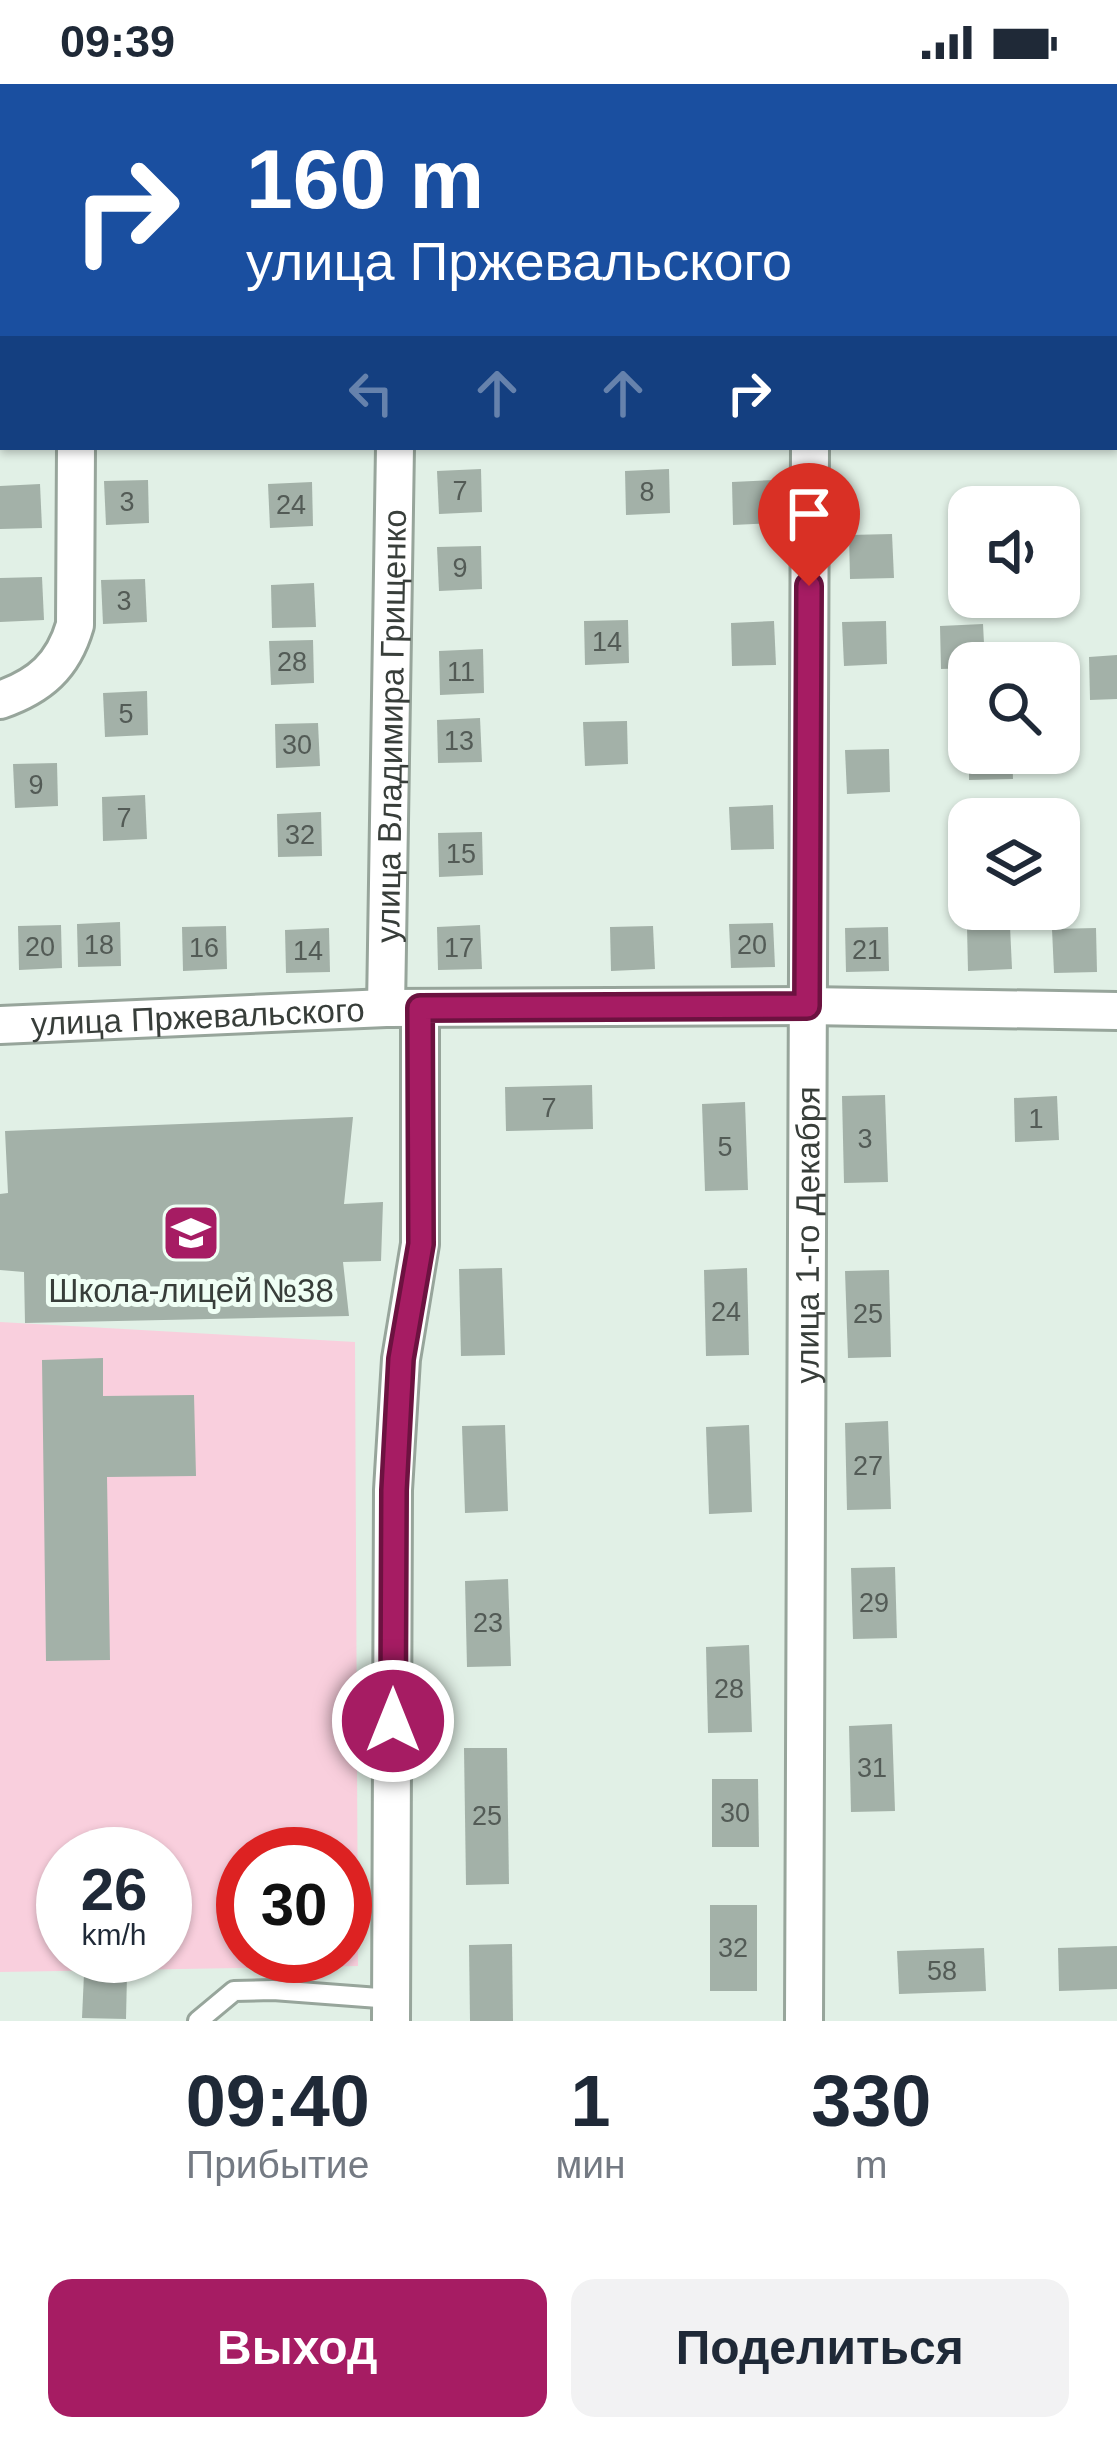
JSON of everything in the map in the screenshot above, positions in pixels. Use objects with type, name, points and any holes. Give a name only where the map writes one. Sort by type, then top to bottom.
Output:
[{"type":"street","points":[[0,700],[49,674],[67,652],[75,625],[76,450]]},
{"type":"street","name":"улица Владимира Грищенко","points":[[391,2010],[394,1490],[401,1359],[421,1244],[403,1008],[394,450]]},
{"type":"street","name":"улица 1-го Декабря","points":[[804,2021],[810,450]]},
{"type":"street","name":"улица Пржевальского","points":[[0,1024],[403,1008],[1117,1010]]},
{"type":"lane","points":[[198,2021],[234,1991],[273,1990],[391,2010]]},
{"type":"shaded area","points":[[0,1322],[355,1342],[357,1827],[216,1827],[216,1968],[192,1969],[192,1827],[36,1827],[36,1971],[0,1972]]},
{"type":"building","points":[[481,469],[482,512],[439,514],[437,471]]},
{"type":"building","points":[[669,469],[670,513],[626,515],[625,471]]},
{"type":"building","points":[[148,480],[149,523],[106,525],[104,481]]},
{"type":"building","points":[[775,480],[776,523],[733,525],[732,482]]},
{"type":"building","points":[[312,482],[313,526],[270,528],[268,484]]},
{"type":"building","points":[[40,484],[42,528],[0,529],[0,486]]},
{"type":"building","points":[[892,534],[894,578],[850,579],[849,535]]},
{"type":"building","points":[[481,546],[482,589],[439,591],[437,547]]},
{"type":"building","points":[[42,577],[44,620],[0,622],[0,578]]},
{"type":"building","points":[[145,579],[147,622],[103,624],[101,580]]},
{"type":"building","points":[[314,583],[316,627],[272,628],[271,585]]},
{"type":"building","points":[[628,620],[629,663],[585,665],[584,621]]},
{"type":"building","points":[[774,621],[776,665],[732,666],[731,623]]},
{"type":"building","points":[[886,621],[887,664],[844,666],[842,622]]},
{"type":"building","points":[[983,624],[984,642],[948,642],[948,669],[941,669],[940,626]]},
{"type":"building","points":[[313,640],[314,683],[271,685],[269,641]]},
{"type":"building","points":[[483,649],[484,693],[440,695],[439,651]]},
{"type":"building","points":[[1117,655],[1117,699],[1090,700],[1089,657]]},
{"type":"building","points":[[147,691],[148,735],[105,737],[103,693]]},
{"type":"building","points":[[480,718],[482,762],[438,763],[437,720]]},
{"type":"building","points":[[627,721],[628,764],[585,766],[583,722]]},
{"type":"building","points":[[318,723],[320,766],[276,768],[275,724]]},
{"type":"building","points":[[889,749],[890,792],[847,794],[845,750]]},
{"type":"building","points":[[57,763],[58,806],[15,808],[13,764]]},
{"type":"building","points":[[969,774],[1013,774],[1013,779],[969,780]]},
{"type":"building","points":[[145,795],[147,839],[103,841],[102,797]]},
{"type":"building","points":[[773,805],[774,849],[731,850],[729,807]]},
{"type":"building","points":[[321,812],[322,856],[278,857],[277,814]]},
{"type":"building","points":[[482,832],[483,875],[439,877],[438,833]]},
{"type":"building","points":[[120,922],[121,966],[78,967],[77,924]]},
{"type":"building","points":[[773,923],[775,967],[731,968],[729,924]]},
{"type":"building","points":[[61,925],[62,968],[19,970],[18,926]]},
{"type":"building","points":[[480,925],[482,969],[438,970],[437,927]]},
{"type":"building","points":[[226,926],[227,969],[183,971],[182,927]]},
{"type":"building","points":[[653,926],[655,969],[611,971],[610,927]]},
{"type":"building","points":[[888,927],[889,971],[846,972],[845,928]]},
{"type":"building","points":[[329,928],[330,972],[286,973],[285,930]]},
{"type":"building","points":[[1096,928],[1097,972],[1054,973],[1052,930]]},
{"type":"building","points":[[967,930],[1010,930],[1012,969],[968,971]]},
{"type":"building","points":[[592,1085],[593,1129],[506,1131],[505,1087]]},
{"type":"building","points":[[885,1095],[888,1182],[844,1183],[842,1096]]},
{"type":"building","points":[[1057,1096],[1059,1140],[1015,1142],[1014,1098]]},
{"type":"building","points":[[745,1102],[748,1190],[705,1191],[702,1104]]},
{"type":"building","name":"Школа-лицей №38","points":[[353,1117],[344,1204],[383,1202],[381,1261],[343,1262],[349,1316],[25,1323],[24,1272],[0,1270],[0,1194],[8,1193],[5,1131]]},
{"type":"building","points":[[502,1268],[505,1355],[461,1356],[459,1269]]},
{"type":"building","points":[[747,1268],[749,1355],[706,1356],[704,1270]]},
{"type":"building","points":[[889,1270],[891,1357],[848,1358],[845,1271]]},
{"type":"building","name":"Школа-лицей №38","points":[[103,1358],[103,1396],[194,1395],[196,1476],[107,1477],[110,1660],[46,1661],[42,1360]]},
{"type":"building","points":[[888,1421],[891,1509],[847,1510],[845,1423]]},
{"type":"building","points":[[505,1425],[508,1511],[465,1513],[462,1426]]},
{"type":"building","points":[[749,1425],[752,1512],[709,1514],[706,1427]]},
{"type":"building","points":[[895,1567],[897,1638],[853,1639],[851,1568]]},
{"type":"building","points":[[508,1579],[511,1666],[467,1667],[465,1581]]},
{"type":"building","points":[[749,1645],[752,1732],[708,1733],[706,1647]]},
{"type":"building","points":[[892,1724],[895,1811],[851,1812],[849,1726]]},
{"type":"building","points":[[464,1748],[507,1748],[509,1884],[466,1885]]},
{"type":"building","points":[[712,1779],[758,1779],[759,1847],[712,1847]]},
{"type":"building","points":[[710,1905],[757,1905],[757,1991],[710,1991]]},
{"type":"building","points":[[512,1944],[513,2021],[470,2021],[469,1945]]},
{"type":"building","points":[[1117,1946],[1117,1989],[1059,1991],[1058,1948]]},
{"type":"building","points":[[984,1948],[986,1991],[899,1994],[897,1951]]},
{"type":"building","points":[[84,1983],[127,1983],[126,2019],[82,2018]]},
{"type":"place","name":"Школа-лицей №38","points":[[191,1233]]},
{"type":"route","points":[[393,1721],[394,1490],[401,1359],[421,1244],[420,1008],[807,1006],[809,586]]}]
